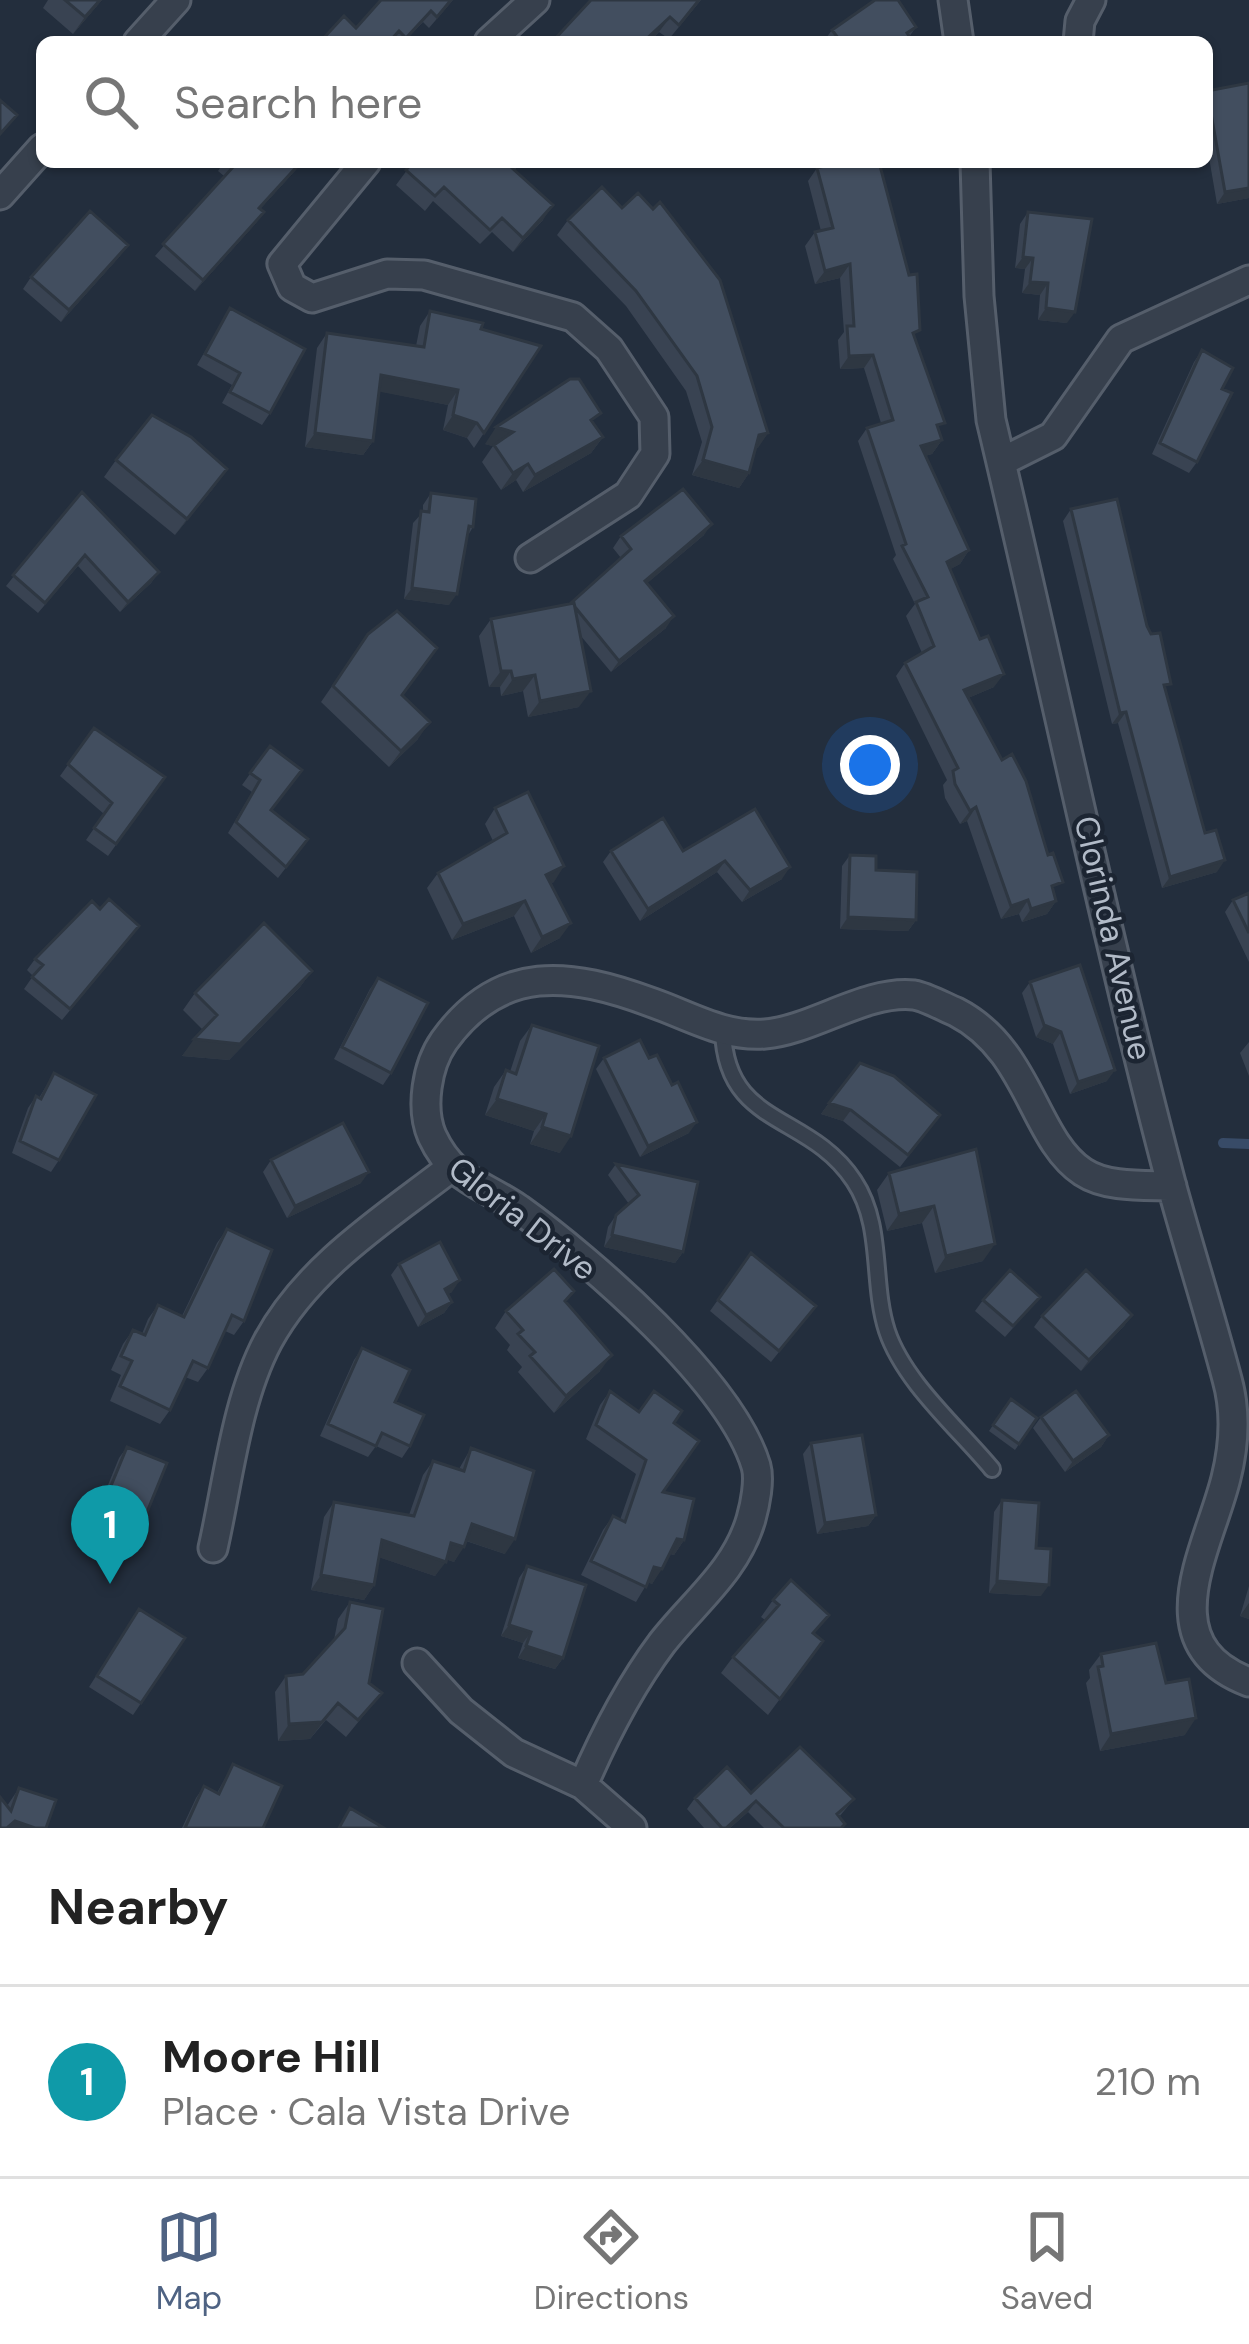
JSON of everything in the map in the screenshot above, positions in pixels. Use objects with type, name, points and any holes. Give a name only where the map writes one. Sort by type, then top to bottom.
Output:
[{"type":"street","points":[[143,36],[176,0]]},
{"type":"street","points":[[496,36],[535,0]]},
{"type":"street","points":[[953,0],[958,36]]},
{"type":"street","points":[[1079,36],[1091,0]]},
{"type":"street","points":[[0,195],[36,155]]},
{"type":"street","points":[[361,168],[282,264],[292,287],[312,298],[387,274],[424,275],[573,317],[609,349],[654,417],[655,454],[628,495],[530,558]]},
{"type":"street","name":"Clorinda Avenue","points":[[975,168],[979,296],[991,420],[1172,1186],[1229,1386],[1234,1422],[1226,1477],[1192,1584],[1190,1612],[1196,1636],[1220,1665],[1249,1682]]},
{"type":"street","points":[[1001,462],[1053,436],[1121,339],[1249,280]]},
{"type":"street","name":"Gloria Drive","points":[[583,1785],[612,1719],[662,1643],[735,1559],[752,1517],[758,1470],[738,1425],[702,1374],[519,1209],[449,1169],[429,1130],[426,1097],[434,1054],[468,1007],[502,987],[551,978],[649,1001],[723,1031],[765,1034],[914,995],[959,1014],[991,1038],[1020,1072],[1066,1157],[1087,1175],[1123,1184],[1172,1186]]},
{"type":"street","points":[[213,1548],[247,1400],[266,1343],[299,1294],[343,1252],[449,1169]]},
{"type":"street","points":[[417,1663],[461,1711],[514,1753],[583,1785],[632,1828]]},
{"type":"lane","points":[[723,1031],[724,1062],[734,1086],[811,1137],[856,1183],[871,1222],[888,1336],[901,1362],[992,1469]]},
{"type":"building","points":[[65,0],[100,0],[85,17]]},
{"type":"building","points":[[381,0],[451,0],[437,17],[431,11],[408,36],[399,31],[394,36],[326,36],[344,16],[356,28]]},
{"type":"building","points":[[591,0],[699,0],[679,25],[670,17],[649,36],[558,36]]},
{"type":"building","points":[[875,0],[898,0],[916,27],[909,36],[836,36],[832,30]]},
{"type":"building","points":[[1249,83],[1249,188],[1225,192],[1213,125],[1213,90]]},
{"type":"building","points":[[0,100],[17,115],[0,134]]},
{"type":"building","points":[[232,168],[296,168],[259,208],[264,212],[203,280],[163,244]]},
{"type":"building","points":[[512,168],[553,205],[523,238],[502,218],[490,230],[444,187],[435,196],[406,170]]},
{"type":"building","points":[[817,168],[881,168],[909,275],[917,274],[920,330],[913,333],[945,423],[937,425],[942,440],[921,446],[969,550],[947,562],[980,639],[988,636],[1004,674],[964,690],[1002,760],[1012,754],[1026,781],[1048,855],[1053,853],[1063,882],[1052,886],[1056,901],[1031,909],[1028,900],[1011,906],[976,807],[970,811],[955,784],[953,771],[958,768],[905,663],[934,646],[916,602],[928,597],[902,546],[906,544],[867,428],[893,420],[873,355],[849,356],[847,326],[854,326],[850,264],[825,271],[815,232],[833,228]]},
{"type":"building","points":[[602,187],[622,208],[638,193],[653,209],[660,202],[720,280],[768,433],[759,435],[749,473],[703,460],[712,427],[697,376],[636,291],[568,220]]},
{"type":"building","points":[[90,211],[128,245],[69,310],[31,277]]},
{"type":"building","points":[[1028,212],[1092,219],[1075,312],[1046,308],[1048,283],[1030,282],[1033,258],[1023,257]]},
{"type":"building","points":[[230,308],[305,349],[270,413],[230,392],[240,373],[205,354]]},
{"type":"building","points":[[430,311],[483,323],[481,329],[541,346],[484,433],[477,423],[453,415],[458,390],[381,375],[373,441],[315,433],[327,333],[424,347]]},
{"type":"building","points":[[1202,350],[1233,368],[1222,389],[1232,393],[1197,462],[1160,443]]},
{"type":"building","points":[[570,379],[579,379],[601,413],[591,420],[603,437],[535,475],[528,464],[513,473],[494,445],[513,432],[496,427]]},
{"type":"building","points":[[152,415],[191,437],[227,469],[187,519],[116,460]]},
{"type":"building","points":[[683,489],[712,524],[645,581],[674,616],[619,661],[571,603],[631,549],[621,536]]},
{"type":"building","points":[[82,492],[159,572],[128,602],[85,555],[45,603],[13,575]]},
{"type":"building","points":[[431,493],[476,499],[457,594],[412,588],[421,511],[429,512]]},
{"type":"building","points":[[1117,499],[1147,626],[1151,634],[1160,633],[1171,684],[1164,685],[1205,833],[1216,830],[1225,860],[1170,877],[1126,712],[1120,713],[1071,509]]},
{"type":"building","points":[[574,603],[591,691],[540,701],[535,675],[513,679],[511,671],[501,671],[491,619]]},
{"type":"building","points":[[397,611],[437,648],[402,695],[430,722],[401,751],[333,686],[368,634]]},
{"type":"building","points":[[94,728],[165,777],[116,844],[94,828],[112,803],[68,764]]},
{"type":"building","points":[[270,746],[302,770],[271,810],[308,839],[286,867],[236,822],[260,780],[250,773]]},
{"type":"building","points":[[528,792],[564,866],[546,875],[571,923],[542,937],[525,901],[463,924],[438,873],[507,833],[495,808]]},
{"type":"building","points":[[755,809],[790,867],[750,890],[725,861],[648,909],[611,851],[663,818],[683,851]]},
{"type":"building","points":[[850,855],[876,856],[876,870],[917,872],[916,920],[848,917]]},
{"type":"building","points":[[1249,893],[1249,933],[1233,900]]},
{"type":"building","points":[[109,899],[139,926],[70,1009],[32,977],[43,965],[35,959],[92,901],[100,909]]},
{"type":"building","points":[[264,923],[312,971],[240,1044],[194,1039],[217,1015],[195,993]]},
{"type":"building","points":[[1080,965],[1115,1070],[1078,1082],[1061,1032],[1044,1025],[1030,982]]},
{"type":"building","points":[[378,978],[428,1003],[391,1073],[342,1047]]},
{"type":"building","points":[[532,1025],[599,1046],[571,1136],[542,1127],[546,1114],[497,1099],[506,1070],[516,1074]]},
{"type":"building","points":[[640,1040],[649,1058],[657,1055],[672,1085],[678,1082],[697,1122],[648,1146],[604,1058]]},
{"type":"building","points":[[860,1063],[894,1076],[940,1115],[908,1155],[851,1110],[829,1103]]},
{"type":"building","points":[[54,1073],[96,1095],[59,1160],[20,1141],[36,1096],[41,1099]]},
{"type":"building","points":[[343,1123],[369,1172],[295,1206],[271,1160]]},
{"type":"building","points":[[976,1149],[995,1244],[946,1256],[934,1206],[899,1214],[889,1173]]},
{"type":"building","points":[[616,1164],[698,1182],[683,1252],[612,1235],[616,1215],[639,1195]]},
{"type":"building","points":[[227,1229],[272,1250],[244,1321],[232,1315],[208,1368],[193,1361],[170,1410],[120,1386],[132,1361],[121,1356],[133,1330],[145,1335],[158,1305],[184,1317]]},
{"type":"building","points":[[440,1242],[460,1280],[445,1289],[452,1302],[426,1315],[399,1264]]},
{"type":"building","points":[[751,1253],[816,1306],[779,1351],[718,1300]]},
{"type":"building","points":[[554,1269],[574,1291],[565,1301],[612,1355],[566,1396],[530,1356],[535,1352],[506,1311]]},
{"type":"building","points":[[1010,1270],[1040,1297],[1013,1326],[983,1300]]},
{"type":"building","points":[[1086,1270],[1132,1315],[1089,1360],[1042,1316]]},
{"type":"building","points":[[362,1348],[410,1370],[395,1402],[424,1415],[410,1446],[382,1433],[376,1446],[328,1424]]},
{"type":"building","points":[[610,1391],[639,1412],[654,1391],[682,1411],[674,1423],[699,1441],[663,1492],[694,1499],[684,1540],[677,1539],[662,1569],[654,1567],[646,1587],[591,1561],[613,1516],[625,1522],[646,1460],[596,1425]]},
{"type":"building","points":[[1076,1391],[1109,1435],[1073,1461],[1041,1417]]},
{"type":"building","points":[[1011,1399],[1037,1418],[1019,1444],[993,1425]]},
{"type":"building","points":[[862,1435],[876,1515],[825,1523],[811,1443]]},
{"type":"building","points":[[127,1447],[167,1463],[134,1544],[94,1527]]},
{"type":"building","points":[[471,1448],[534,1471],[515,1539],[472,1524],[464,1547],[451,1543],[446,1562],[382,1540],[374,1585],[321,1575],[334,1502],[414,1516],[433,1461],[464,1471]]},
{"type":"building","points":[[1002,1500],[1039,1503],[1036,1548],[1051,1549],[1049,1585],[997,1581]]},
{"type":"building","points":[[527,1566],[586,1585],[563,1658],[526,1646],[531,1632],[509,1625]]},
{"type":"building","points":[[791,1580],[829,1615],[813,1633],[823,1641],[780,1699],[733,1657],[779,1605],[773,1600]]},
{"type":"building","points":[[350,1602],[383,1609],[369,1683],[382,1693],[358,1720],[338,1703],[322,1722],[289,1724],[286,1676],[303,1674],[345,1628]]},
{"type":"building","points":[[139,1609],[185,1638],[141,1703],[97,1676]]},
{"type":"building","points":[[1156,1643],[1166,1683],[1189,1679],[1196,1718],[1111,1734],[1098,1667],[1103,1666],[1101,1654]]},
{"type":"building","points":[[800,1747],[854,1799],[837,1814],[845,1824],[841,1828],[784,1828],[756,1801],[722,1828],[695,1798],[727,1767],[751,1793]]},
{"type":"building","points":[[233,1764],[282,1786],[263,1828],[185,1828],[204,1786],[219,1794]]},
{"type":"building","points":[[19,1788],[56,1800],[46,1828],[15,1821],[0,1828],[0,1797],[11,1811]]},
{"type":"building","points":[[350,1808],[384,1828],[339,1828]]},
{"type":"waterway","points":[[1223,1143],[1249,1144]]},
{"type":"place","name":"Moore Hill","points":[[110,1584]]}]
